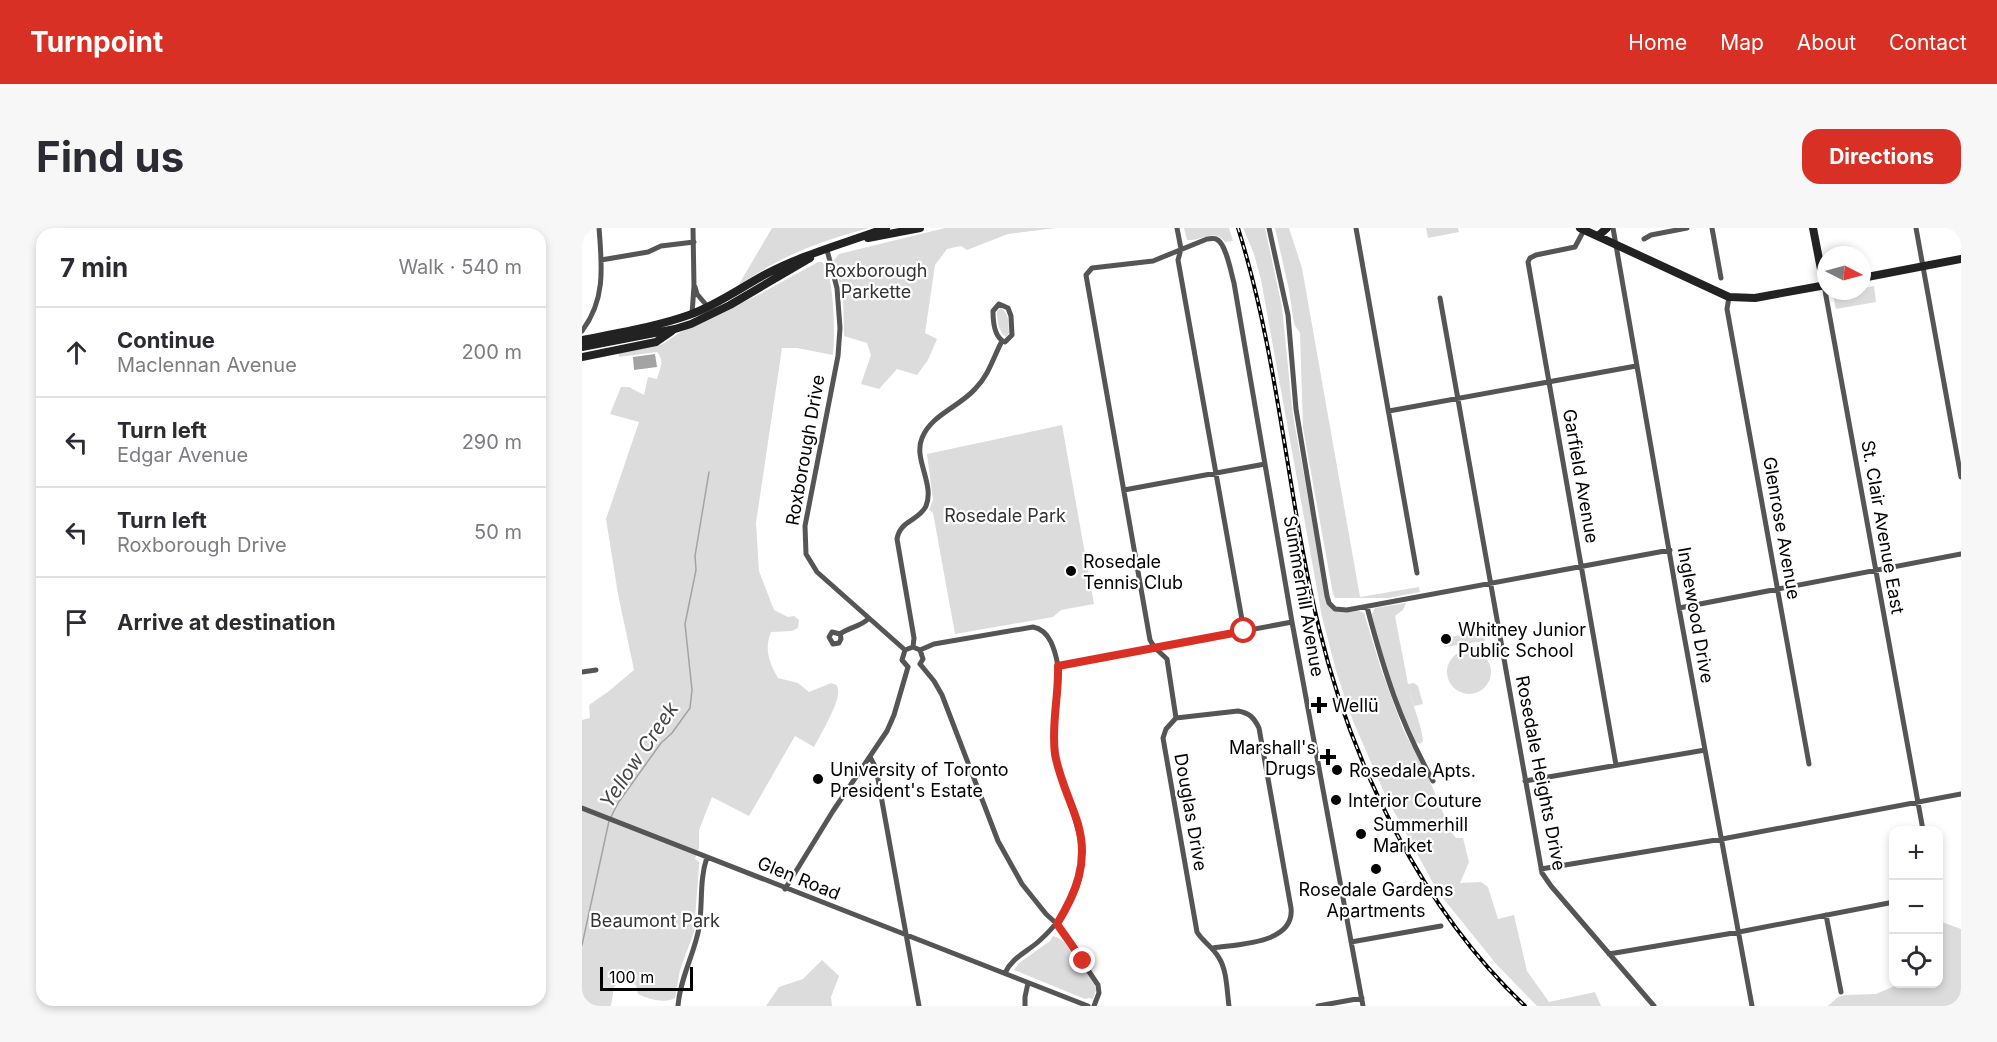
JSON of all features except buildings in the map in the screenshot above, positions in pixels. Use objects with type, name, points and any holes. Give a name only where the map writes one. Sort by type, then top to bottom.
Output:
[{"type":"main road","points":[[582,340],[692,314],[727,298],[800,258],[886,228]]},
{"type":"main road","points":[[848,242],[920,228]]},
{"type":"main road","points":[[1598,236],[1607,228]]},
{"type":"main road","name":"St. Clair Avenue East","points":[[1813,228],[1817,247]]},
{"type":"main road","points":[[1582,229],[1729,297],[1755,298],[1817,286]]},
{"type":"main road","points":[[582,347],[691,324],[730,305],[824,251]]},
{"type":"main road","points":[[1871,276],[1961,259]]},
{"type":"main road","points":[[582,357],[656,342],[675,329]]},
{"type":"street","points":[[582,331],[593,315],[598,302],[601,260],[599,228]]},
{"type":"street","points":[[692,314],[693,228]]},
{"type":"street","points":[[1177,228],[1181,249],[1178,261],[1244,631]]},
{"type":"street","points":[[1269,228],[1288,315],[1296,408],[1317,543],[1327,596],[1329,603],[1335,609],[1339,611],[1366,607],[1670,550]]},
{"type":"street","points":[[1356,228],[1417,573]]},
{"type":"street","name":"Inglewood Drive","points":[[1613,228],[1679,608],[1752,1006]]},
{"type":"street","points":[[1644,239],[1651,235],[1687,228]]},
{"type":"street","points":[[1712,228],[1721,278]]},
{"type":"street","points":[[1916,228],[1961,477]]},
{"type":"street","name":"Garfield Avenue","points":[[1582,229],[1575,247],[1536,255],[1528,262],[1616,765]]},
{"type":"street","name":"Summerhill Avenue","points":[[1181,249],[1216,238],[1225,250],[1234,283],[1292,622],[1362,998]]},
{"type":"street","points":[[601,260],[648,252],[661,246],[694,242]]},
{"type":"street","points":[[1181,249],[1153,261],[1099,267],[1087,272],[1086,280],[1150,640],[1167,659],[1176,718],[1238,711],[1253,717],[1259,728],[1291,908],[1291,919],[1281,933],[1264,939],[1213,948]]},
{"type":"street","name":"Roxborough Drive","points":[[824,251],[839,299],[839,346],[806,513],[805,547],[808,561],[814,569],[905,650]]},
{"type":"street","points":[[694,286],[697,294],[708,307]]},
{"type":"street","name":"Rosedale Heights Drive","points":[[1440,297],[1456,399],[1541,869],[1551,886],[1654,1006]]},
{"type":"street","name":"Glenrose Avenue","points":[[1729,297],[1727,309],[1809,764]]},
{"type":"street","name":"St. Clair Avenue East","points":[[1828,300],[1922,826]]},
{"type":"street","points":[[999,304],[1004,305],[1009,311],[1012,330],[1011,338],[1005,342],[1002,341],[998,337],[993,315],[994,307],[999,304]]},
{"type":"street","points":[[1002,341],[983,381],[959,405],[930,423],[920,441],[928,492],[927,502],[920,514],[901,527],[897,539],[916,649],[923,659],[914,668],[908,667],[902,660],[905,650],[916,649],[1033,627],[1040,628],[1048,635],[1058,666],[1054,746],[1062,780],[1078,825],[1082,862],[1077,886],[1057,924],[1012,960],[1005,973]]},
{"type":"street","points":[[1389,411],[1636,366]]},
{"type":"street","points":[[1124,490],[1265,464]]},
{"type":"street","points":[[1679,608],[1961,554]]},
{"type":"street","points":[[1366,607],[1392,695],[1415,749],[1433,781]]},
{"type":"street","points":[[840,634],[862,625],[868,619]]},
{"type":"street","points":[[1058,666],[1292,622]]},
{"type":"street","points":[[920,664],[942,695],[1006,859],[1022,884],[1057,924],[1098,985],[1099,993],[1094,1006]]},
{"type":"street","points":[[785,889],[891,723],[908,667]]},
{"type":"street","points":[[582,672],[596,670]]},
{"type":"street","name":"Douglas Drive","points":[[1176,718],[1166,729],[1163,738],[1197,932],[1221,960],[1230,1006]]},
{"type":"street","points":[[1526,781],[1705,750]]},
{"type":"street","points":[[870,758],[876,768],[919,1006]]},
{"type":"street","points":[[1541,869],[1722,839],[1961,794]]},
{"type":"street","name":"Glen Road","points":[[582,808],[1088,1006]]},
{"type":"street","points":[[678,1006],[682,980],[699,929],[702,877],[707,857]]},
{"type":"street","points":[[1609,954],[1889,903]]},
{"type":"street","points":[[1826,915],[1840,992]]},
{"type":"street","points":[[1351,942],[1441,926]]},
{"type":"street","points":[[1025,1006],[1028,983]]},
{"type":"street","points":[[1318,1006],[1362,998],[1363,1006]]},
{"type":"green space","points":[[772,228],[869,228],[834,238],[785,258],[738,286]]},
{"type":"green space","name":"Roxborough Parkette","points":[[945,228],[1056,228],[1008,234],[967,250],[961,246],[947,249],[935,265],[925,333],[937,339],[928,360],[917,375],[897,369],[879,389],[861,384],[871,355],[867,343],[844,336],[843,297],[834,260],[839,254]]},
{"type":"green space","points":[[1184,228],[1229,228],[1233,241],[1225,242],[1212,235],[1187,240]]},
{"type":"green space","points":[[1243,228],[1265,228],[1282,307],[1293,416],[1328,605],[1340,612],[1360,611],[1364,613],[1403,729],[1429,779],[1451,832],[1456,838],[1463,838],[1469,862],[1460,883],[1481,882],[1488,887],[1498,919],[1514,915],[1527,971],[1549,1002],[1595,992],[1601,1006],[1537,1006],[1497,965],[1438,892],[1386,797],[1353,721],[1337,674],[1322,617],[1261,280],[1254,254]]},
{"type":"green space","points":[[1275,228],[1289,228],[1302,268],[1360,597],[1419,587],[1420,592],[1388,598],[1335,598],[1333,594],[1303,428],[1300,333],[1294,324]]},
{"type":"green space","points":[[1426,228],[1458,228],[1459,232],[1428,238]]},
{"type":"green space","name":"Beaumont Park","points":[[818,262],[822,262],[826,268],[832,292],[833,355],[797,348],[782,348],[756,523],[759,571],[774,610],[788,617],[794,616],[799,620],[798,628],[792,631],[771,632],[768,655],[772,666],[778,678],[798,683],[809,692],[831,683],[836,685],[838,694],[836,701],[814,747],[795,736],[749,816],[712,797],[699,830],[699,848],[695,859],[699,862],[699,866],[694,932],[680,970],[675,998],[662,1001],[647,998],[638,994],[636,985],[620,980],[614,987],[611,1006],[582,1006],[582,720],[590,718],[589,705],[634,670],[618,594],[606,519],[639,422],[610,414],[621,387],[629,387],[644,395],[648,377],[657,379],[661,362],[657,352],[619,357],[618,353],[663,344],[679,333],[758,295]]},
{"type":"green space","points":[[1871,286],[1874,286],[1876,302],[1836,309],[1834,300],[1871,300]]},
{"type":"green space","points":[[1001,308],[1008,319],[1009,333],[1006,337],[1001,332],[998,322],[997,311]]},
{"type":"green space","name":"Rosedale Park","points":[[1062,425],[1094,604],[1061,610],[1053,617],[955,634],[933,513],[929,510],[933,500],[927,454]]},
{"type":"green space","points":[[1406,603],[1403,610],[1395,616],[1408,684],[1414,683],[1418,686],[1423,704],[1414,706],[1423,741],[1420,744],[1416,742],[1390,679],[1372,614],[1375,608]]},
{"type":"green space","points":[[1484,631],[1485,641],[1444,647],[1444,640],[1439,636],[1449,634],[1450,637]]},
{"type":"green space","points":[[1469,650],[1484,657],[1491,672],[1484,687],[1469,694],[1454,687],[1447,672],[1454,657]]},
{"type":"green space","points":[[1943,922],[1961,929],[1961,1006],[1828,1006],[1838,997],[1845,995],[1876,994],[1890,988],[1943,988]]},
{"type":"green space","points":[[1053,936],[1065,943],[1081,963],[1096,990],[1093,999],[1085,999],[1014,970],[1019,963],[1050,941]]},
{"type":"green space","points":[[822,960],[839,976],[831,997],[832,1006],[766,1006],[779,987],[803,979]]},
{"type":"shaded area","points":[[655,354],[657,367],[634,370],[633,357]]},
{"type":"waterway","name":"Yellow Creek","points":[[611,817],[618,803],[661,743],[672,733],[690,708],[692,690],[685,624],[696,570],[695,556],[709,472]]},
{"type":"waterway","name":"Yellow Creek","points":[[582,945],[609,821]]},
{"type":"railway","points":[[1238,228],[1263,327],[1319,628],[1333,680],[1351,731],[1396,832],[1423,880],[1454,925],[1488,968],[1525,1006]]},
{"type":"place","name":"Rosedale Tennis Club","points":[[1071,571]]},
{"type":"place","name":"Whitney Junior Public School","points":[[1446,639]]},
{"type":"place","name":"Wellü","points":[[1319,705]]},
{"type":"place","name":"Marshall's Drugs","points":[[1328,757]]},
{"type":"place","name":"Rosedale Apts.","points":[[1337,770]]},
{"type":"place","name":"University of Toronto President's Estate","points":[[818,779]]},
{"type":"place","name":"Interior Couture","points":[[1336,800]]},
{"type":"place","name":"Summerhill Market","points":[[1361,834]]},
{"type":"place","name":"Rosedale Gardens Apartments","points":[[1376,869]]},
{"type":"route","points":[[1083,961],[1057,924],[1073,897],[1082,862],[1081,837],[1062,780],[1054,746],[1058,666],[1244,631]]}]
